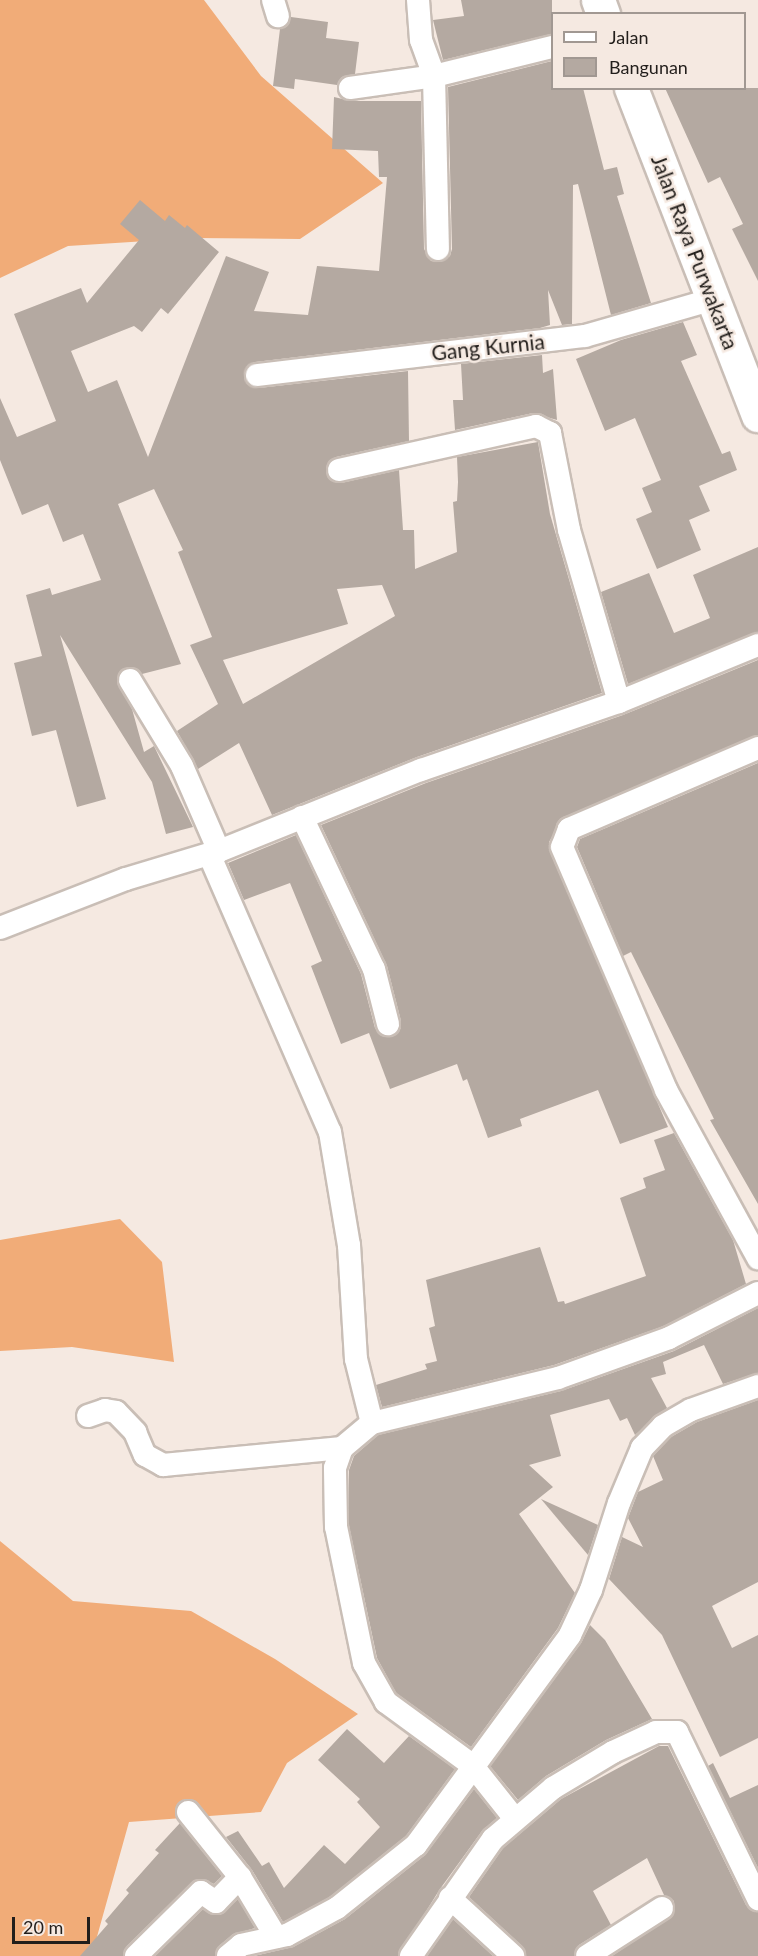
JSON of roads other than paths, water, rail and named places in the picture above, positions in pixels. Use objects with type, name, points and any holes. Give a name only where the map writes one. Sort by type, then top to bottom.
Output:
[{"type":"highway","name":"Jalan Raya Purwakarta","points":[[633,90],[758,415]]},
{"type":"street","points":[[418,0],[420,40],[434,76],[438,249]]},
{"type":"street","points":[[350,88],[434,76],[551,47]]},
{"type":"street","name":"Gang Kurnia","points":[[257,375],[585,336],[714,299]]},
{"type":"street","points":[[339,470],[536,426],[550,433],[568,530],[620,702]]},
{"type":"street","points":[[0,928],[126,879],[214,853],[421,770],[620,702],[758,645]]},
{"type":"street","points":[[130,680],[182,766],[214,853],[330,1132],[349,1245],[356,1359],[372,1423]]},
{"type":"street","points":[[758,748],[569,829],[562,847],[666,1090],[758,1258]]},
{"type":"street","points":[[302,817],[374,969],[388,1024]]},
{"type":"street","points":[[515,1820],[472,1765],[386,1702],[364,1663],[336,1527],[335,1468],[342,1448],[372,1423],[558,1378],[669,1338],[758,1293]]},
{"type":"street","points":[[228,1956],[241,1945],[287,1935],[337,1908],[393,1867],[425,1835],[472,1765],[570,1635],[591,1590],[619,1503],[642,1448],[663,1426],[692,1410],[758,1386]]},
{"type":"street","points":[[88,1416],[105,1410],[116,1413],[135,1432],[146,1455],[163,1465],[342,1448]]},
{"type":"street","points":[[411,1956],[475,1861],[515,1820],[553,1788],[613,1752],[656,1732],[677,1732],[758,1899]]},
{"type":"street","points":[[188,1812],[240,1877],[276,1936]]},
{"type":"street","points":[[136,1956],[201,1892],[216,1902],[240,1877]]},
{"type":"street","points":[[450,1898],[513,1956]]},
{"type":"street","points":[[587,1956],[662,1908]]}]
